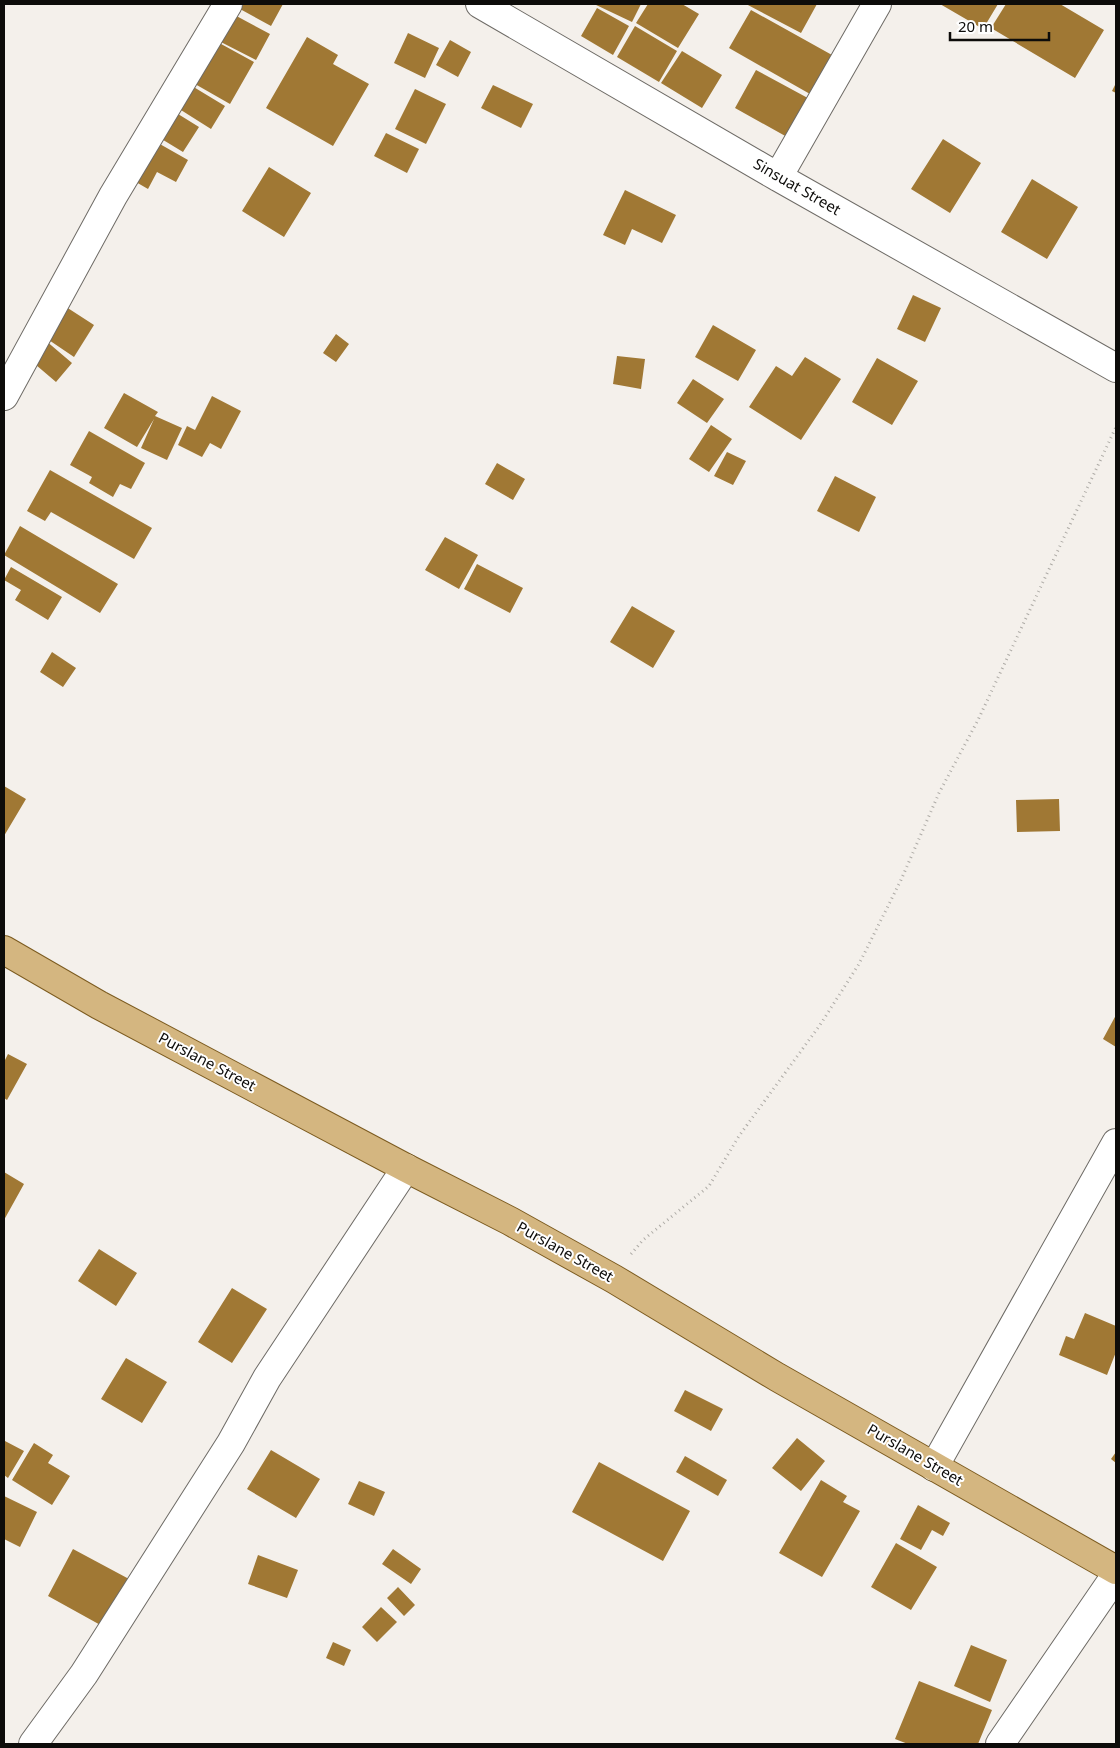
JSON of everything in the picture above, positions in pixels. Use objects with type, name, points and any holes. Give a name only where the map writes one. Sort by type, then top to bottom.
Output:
[{"type":"main road","name":"Purslane Street","points":[[4,950],[108,1009],[406,1168],[510,1221],[614,1279],[934,1467],[1116,1570]]},
{"type":"street","points":[[4,396],[113,196],[228,4]]},
{"type":"street","name":"Sinsuat Street","points":[[480,4],[778,177],[1116,368]]},
{"type":"street","points":[[778,177],[877,4]]},
{"type":"street","points":[[934,1467],[1116,1143]]},
{"type":"street","points":[[33,1744],[84,1674],[231,1443],[267,1378],[406,1168]]},
{"type":"street","points":[[1000,1744],[1116,1575]]},
{"type":"path","points":[[614,1279],[643,1240],[709,1186],[739,1136],[820,1025],[859,964],[901,880],[939,793],[978,720],[1116,427]]},
{"type":"building","points":[[244,4],[283,4],[271,26],[240,9]]},
{"type":"building","points":[[594,4],[641,4],[632,22]]},
{"type":"building","points":[[648,4],[682,4],[699,14],[678,48],[636,23]]},
{"type":"building","points":[[746,4],[817,4],[801,33]]},
{"type":"building","points":[[940,4],[998,4],[983,29]]},
{"type":"building","points":[[1006,4],[1060,4],[1104,30],[1075,78],[991,28]]},
{"type":"building","points":[[597,8],[629,26],[613,55],[581,36]]},
{"type":"building","points":[[751,10],[832,55],[810,94],[729,48]]},
{"type":"building","points":[[229,12],[270,34],[256,60],[215,39]]},
{"type":"building","points":[[635,26],[677,51],[659,82],[617,57]]},
{"type":"building","points":[[408,33],[439,48],[425,78],[394,63]]},
{"type":"building","points":[[307,37],[338,55],[333,64],[369,84],[333,146],[266,108]]},
{"type":"building","points":[[212,39],[254,62],[230,104],[188,80]]},
{"type":"building","points":[[450,40],[471,52],[458,77],[436,65]]},
{"type":"building","points":[[682,51],[722,75],[702,108],[661,83]]},
{"type":"building","points":[[756,70],[817,103],[796,142],[735,108]]},
{"type":"building","points":[[187,83],[225,106],[211,129],[173,105]]},
{"type":"building","points":[[1116,83],[1116,93],[1112,91]]},
{"type":"building","points":[[493,85],[533,104],[521,128],[481,108]]},
{"type":"building","points":[[415,89],[446,104],[426,144],[395,129]]},
{"type":"building","points":[[170,109],[199,127],[183,152],[155,135]]},
{"type":"building","points":[[386,133],[419,149],[407,173],[374,156]]},
{"type":"building","points":[[151,139],[188,160],[176,182],[157,172],[148,189],[129,178]]},
{"type":"building","points":[[943,139],[981,163],[950,213],[911,189]]},
{"type":"building","points":[[269,167],[311,193],[284,237],[242,211]]},
{"type":"building","points":[[1032,179],[1078,207],[1047,259],[1001,232]]},
{"type":"building","points":[[625,190],[676,215],[662,243],[632,229],[625,245],[603,235]]},
{"type":"building","points":[[913,295],[941,308],[925,342],[897,329]]},
{"type":"building","points":[[60,303],[94,325],[74,357],[40,334]]},
{"type":"building","points":[[713,325],[756,350],[738,381],[695,357]]},
{"type":"building","points":[[336,334],[349,344],[336,362],[323,353]]},
{"type":"building","points":[[45,340],[72,363],[56,382],[29,359]]},
{"type":"building","points":[[617,356],[645,359],[641,389],[613,384]]},
{"type":"building","points":[[805,357],[841,379],[801,440],[749,407],[776,366],[792,376]]},
{"type":"building","points":[[877,358],[918,381],[892,425],[852,402]]},
{"type":"building","points":[[693,379],[724,399],[707,423],[677,403]]},
{"type":"building","points":[[124,393],[158,412],[155,416],[182,428],[167,460],[141,448],[154,419],[137,447],[104,428]]},
{"type":"building","points":[[212,396],[241,411],[221,449],[210,443],[202,457],[178,445],[187,426],[195,430]]},
{"type":"building","points":[[711,425],[732,439],[709,472],[689,459]]},
{"type":"building","points":[[89,431],[145,463],[131,489],[120,484],[113,497],[89,483],[92,477],[70,465]]},
{"type":"building","points":[[727,452],[746,461],[733,485],[714,476]]},
{"type":"building","points":[[497,463],[525,479],[513,500],[485,484]]},
{"type":"building","points":[[50,470],[152,528],[134,559],[51,512],[45,521],[27,511]]},
{"type":"building","points":[[835,476],[876,497],[859,532],[817,511]]},
{"type":"building","points":[[20,526],[118,584],[100,613],[4,555]]},
{"type":"building","points":[[445,537],[478,555],[459,589],[425,570]]},
{"type":"building","points":[[477,564],[523,588],[510,613],[464,589]]},
{"type":"building","points":[[11,567],[62,597],[48,620],[15,600],[21,590],[4,580]]},
{"type":"building","points":[[632,606],[675,631],[653,668],[610,642]]},
{"type":"building","points":[[52,652],[76,668],[63,687],[40,672]]},
{"type":"building","points":[[4,786],[26,799],[4,836]]},
{"type":"building","points":[[1059,799],[1060,831],[1017,832],[1016,800]]},
{"type":"building","points":[[1116,1015],[1116,1047],[1103,1039]]},
{"type":"building","points":[[8,1054],[27,1064],[7,1100],[4,1098],[4,1062]]},
{"type":"building","points":[[4,1172],[24,1184],[4,1220]]},
{"type":"building","points":[[99,1249],[137,1273],[116,1306],[78,1281]]},
{"type":"building","points":[[232,1288],[267,1309],[232,1363],[198,1342]]},
{"type":"building","points":[[1085,1313],[1116,1326],[1116,1352],[1107,1375],[1059,1355],[1066,1336],[1074,1339]]},
{"type":"building","points":[[126,1358],[167,1382],[142,1423],[101,1399]]},
{"type":"building","points":[[685,1390],[723,1409],[711,1431],[674,1411]]},
{"type":"building","points":[[797,1438],[825,1461],[801,1491],[772,1468]]},
{"type":"building","points":[[5,1441],[24,1451],[8,1478],[4,1475]]},
{"type":"building","points":[[34,1443],[53,1455],[48,1463],[70,1476],[52,1505],[12,1480]]},
{"type":"building","points":[[271,1450],[320,1479],[296,1518],[247,1489]]},
{"type":"building","points":[[1116,1452],[1116,1463],[1111,1459]]},
{"type":"building","points":[[685,1456],[727,1480],[718,1496],[676,1472]]},
{"type":"building","points":[[599,1462],[690,1511],[663,1561],[572,1512]]},
{"type":"building","points":[[821,1480],[847,1496],[843,1502],[860,1511],[822,1577],[779,1553]]},
{"type":"building","points":[[359,1481],[385,1492],[374,1516],[348,1504]]},
{"type":"building","points":[[4,1496],[37,1512],[20,1547],[4,1539]]},
{"type":"building","points":[[918,1505],[950,1523],[943,1536],[932,1530],[921,1550],[900,1539]]},
{"type":"building","points":[[896,1543],[937,1567],[911,1610],[871,1587]]},
{"type":"building","points":[[73,1549],[129,1579],[104,1627],[48,1596]]},
{"type":"building","points":[[393,1549],[421,1569],[411,1584],[382,1564]]},
{"type":"building","points":[[258,1555],[298,1570],[287,1598],[248,1584]]},
{"type":"building","points":[[398,1587],[415,1605],[404,1616],[387,1598]]},
{"type":"building","points":[[381,1607],[397,1622],[377,1642],[362,1627]]},
{"type":"building","points":[[333,1642],[351,1650],[344,1666],[326,1658]]},
{"type":"building","points":[[971,1645],[1007,1660],[990,1702],[954,1686]]},
{"type":"building","points":[[919,1681],[992,1710],[978,1744],[908,1744],[895,1739]]}]
